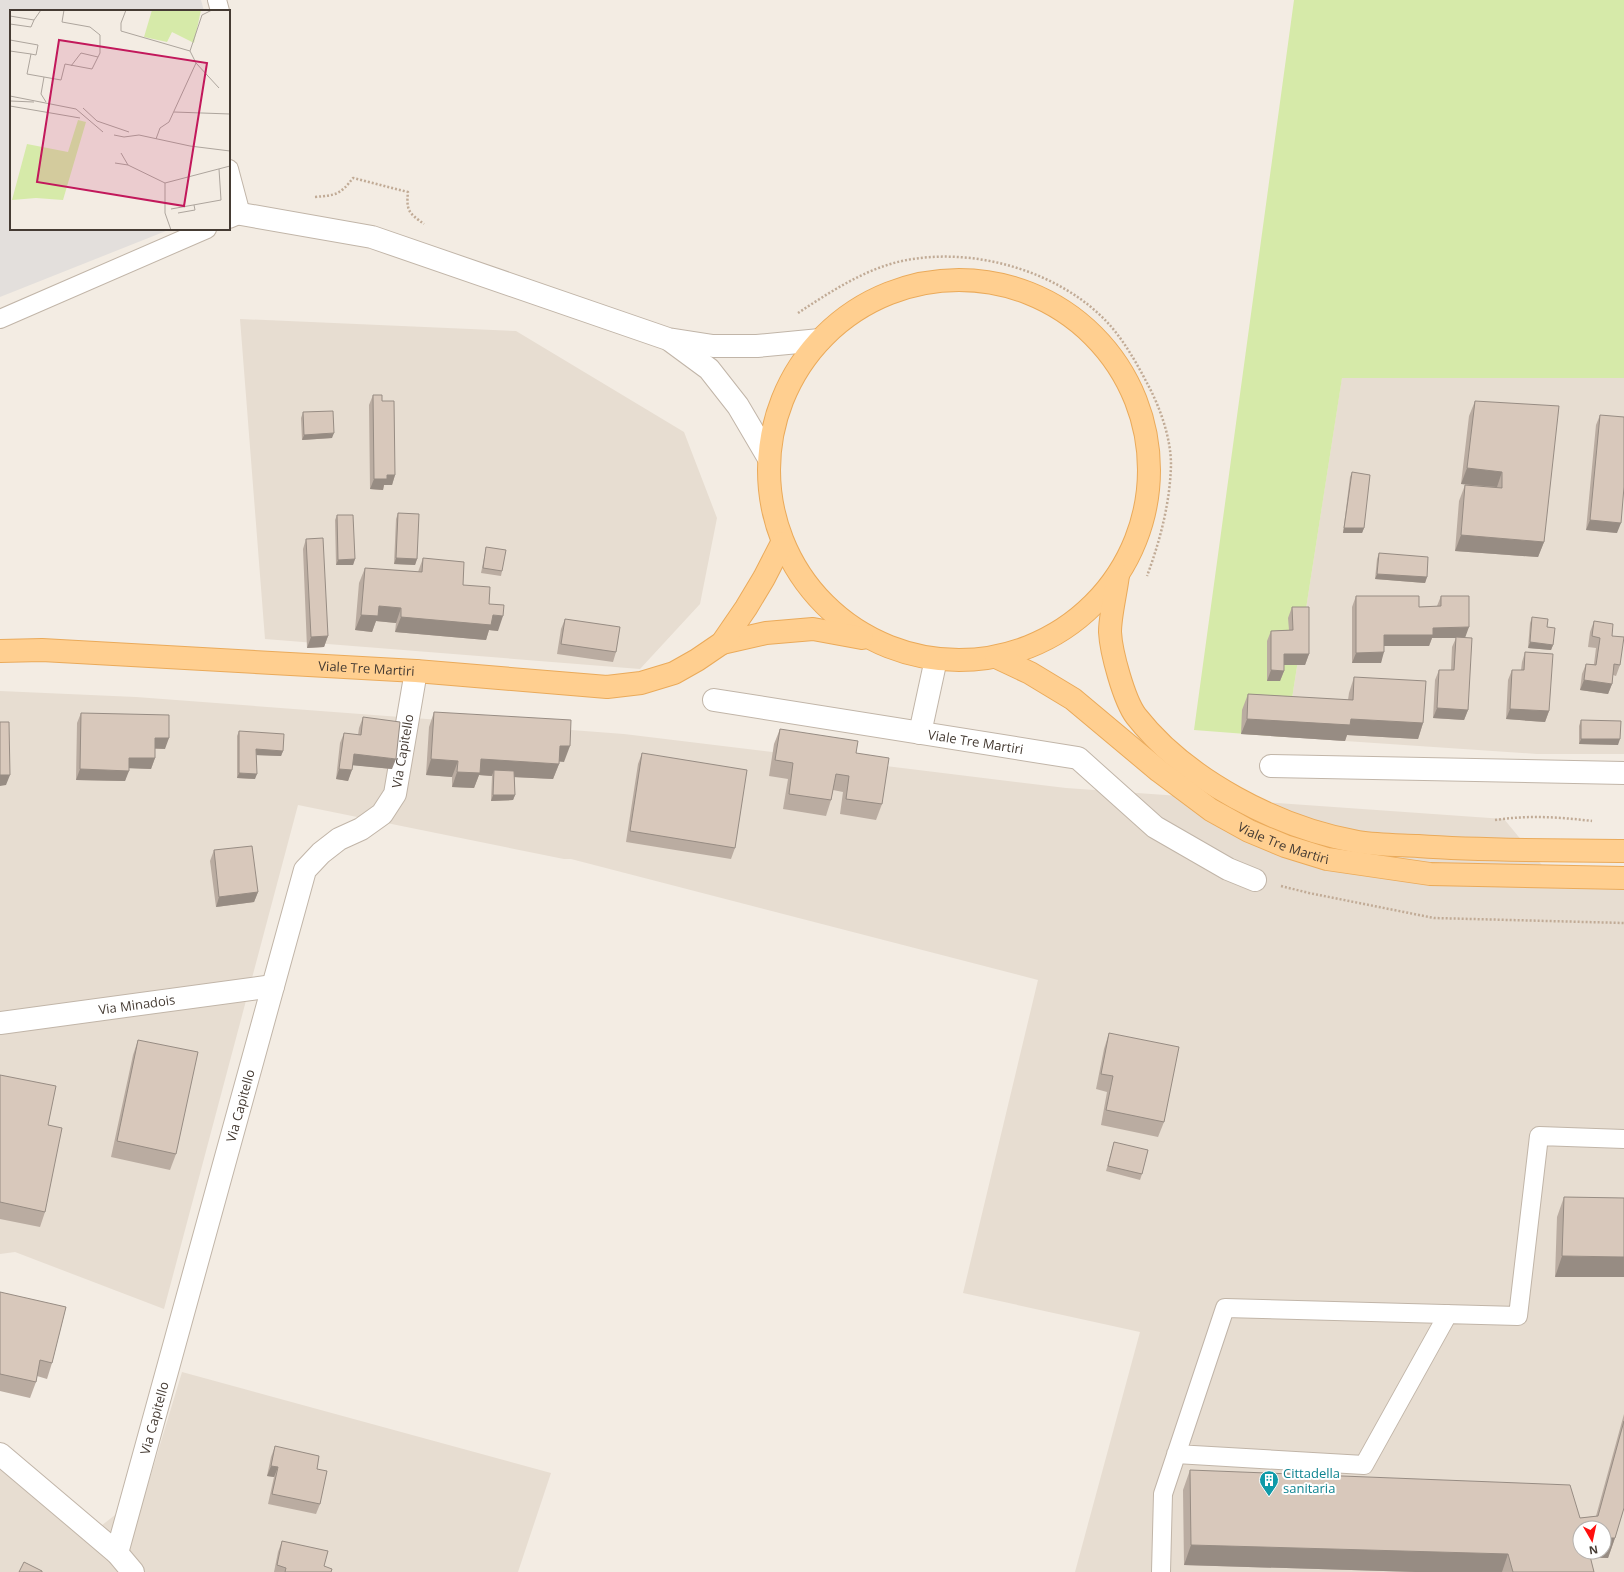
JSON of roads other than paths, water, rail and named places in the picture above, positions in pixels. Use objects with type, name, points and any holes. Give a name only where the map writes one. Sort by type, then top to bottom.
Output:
[{"type":"main road","points":[[961,280],[992,283],[1022,291],[1051,304],[1078,321],[1100,343],[1120,368],[1134,395],[1144,425],[1148,448],[1149,487],[1144,518],[1133,548],[1118,575],[1094,604],[1065,628],[1032,646],[996,657],[966,660],[936,659],[902,653],[871,639],[834,614],[804,582],[782,543],[770,501],[768,457],[776,414],[794,374],[820,340],[843,319],[870,302],[899,290],[930,282],[961,280]]},
{"type":"main road","name":"Viale Tre Martiri","points":[[0,651],[42,650],[416,672],[607,688],[641,683],[674,673],[722,643],[764,578],[782,543]]},
{"type":"main road","name":"Viale Tre Martiri","points":[[1118,575],[1110,632],[1116,664],[1124,689],[1135,714],[1161,743],[1194,771],[1235,797],[1280,819],[1322,833],[1358,842],[1448,848],[1624,851]]},
{"type":"main road","name":"Viale Tre Martiri","points":[[722,643],[766,633],[813,629],[871,639]]},
{"type":"main road","name":"Viale Tre Martiri","points":[[996,657],[1030,673],[1073,699],[1159,771],[1211,810],[1250,831],[1285,846],[1327,858],[1430,874],[1624,878]]},
{"type":"street","points":[[235,217],[372,237],[668,339],[713,346],[757,346],[820,340]]},
{"type":"street","points":[[668,339],[709,369],[738,406],[768,457]]},
{"type":"street","name":"Viale Tre Martiri","points":[[920,733],[936,659]]},
{"type":"street","name":"Via Capitello","points":[[117,1553],[305,870],[321,853],[339,839],[361,829],[382,814],[395,794],[416,672]]},
{"type":"street","name":"Viale Tre Martiri","points":[[714,700],[1078,758],[1155,827],[1228,870],[1255,880]]},
{"type":"street","points":[[1271,766],[1624,773]]},
{"type":"street","name":"Via Minadois","points":[[0,1023],[273,986]]},
{"type":"street","points":[[0,1454],[117,1553],[133,1572]]},
{"type":"lane","points":[[217,0],[220,10]]},
{"type":"lane","points":[[230,176],[235,217]]},
{"type":"lane","points":[[0,319],[205,230]]},
{"type":"lane","points":[[1161,1572],[1163,1494],[1225,1308],[1518,1316],[1539,1136],[1624,1138]]},
{"type":"lane","points":[[1176,1454],[1364,1466],[1448,1314]]},
{"type":"place","name":"Cittadella sanitaria","points":[[1269,1497]]}]
